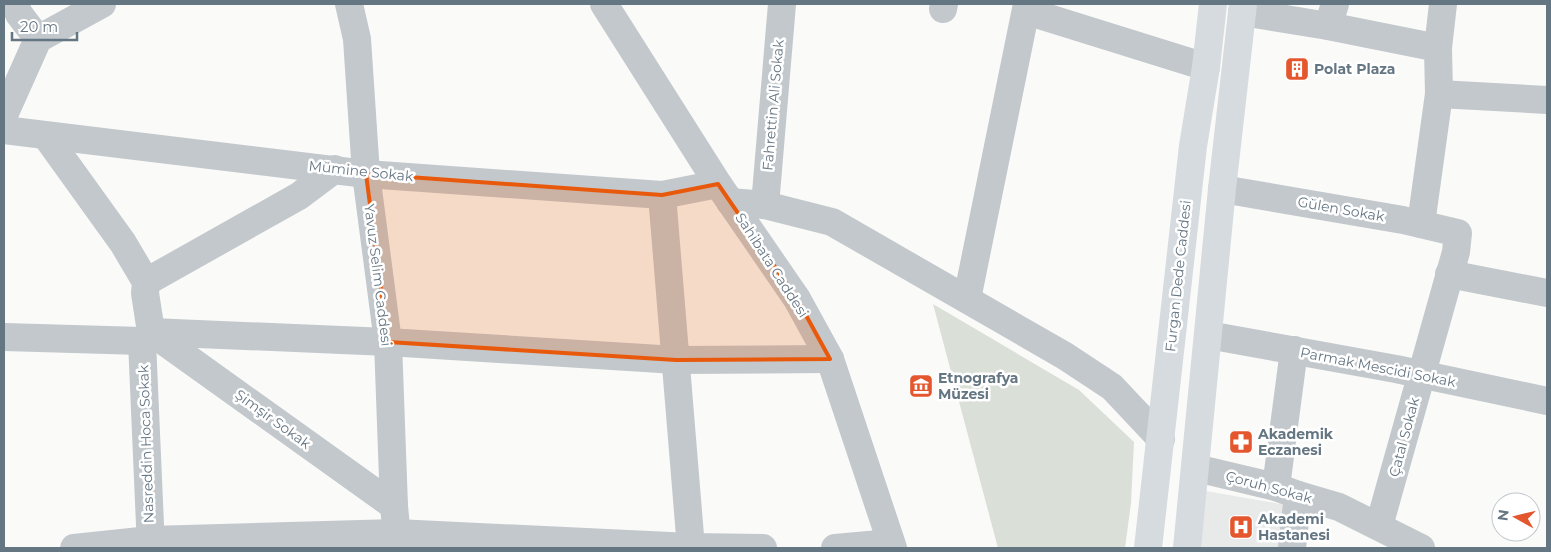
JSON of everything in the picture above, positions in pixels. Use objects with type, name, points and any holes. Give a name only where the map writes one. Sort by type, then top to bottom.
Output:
[{"type":"main road","name":"Furgan Dede Caddesi","points":[[1148,548],[1193,146],[1206,67],[1213,4]]},
{"type":"main road","points":[[1187,548],[1222,189],[1242,8]]},
{"type":"street","points":[[14,4],[19,14],[38,39]]},
{"type":"street","points":[[4,114],[38,39],[102,4]]},
{"type":"street","name":"Yavuz Selim Caddesi","points":[[349,4],[357,40],[366,174],[388,342],[397,540]]},
{"type":"street","name":"Sahibata Caddesi","points":[[604,4],[724,193],[796,299],[830,359],[892,545]]},
{"type":"street","name":"Fahrettin Ali Sokak","points":[[765,205],[782,4]]},
{"type":"street","points":[[1421,224],[1438,94],[1438,48],[1443,4]]},
{"type":"street","points":[[967,298],[1027,8],[1206,67]]},
{"type":"street","points":[[1242,8],[1332,15],[1438,48]]},
{"type":"street","points":[[1438,94],[1547,100]]},
{"type":"street","name":"Mümine Sokak","points":[[4,130],[366,174],[662,195],[724,193],[832,222],[967,298],[1065,356],[1112,387],[1160,439]]},
{"type":"street","points":[[46,136],[123,243],[146,282],[299,196],[334,169]]},
{"type":"street","name":"Gülen Sokak","points":[[1222,189],[1421,224],[1458,233]]},
{"type":"street","points":[[662,195],[691,547]]},
{"type":"street","name":"Çatal Sokak","points":[[1379,526],[1456,252],[1458,233]]},
{"type":"street","points":[[1449,274],[1547,293]]},
{"type":"street","name":"Nasreddin Hoca Sokak","points":[[146,282],[150,544]]},
{"type":"street","name":"Parmak Mescidi Sokak","points":[[1208,335],[1421,374],[1547,400]]},
{"type":"street","points":[[4,337],[146,336],[388,342],[676,360],[830,359]]},
{"type":"street","name":"Şimşir Sokak","points":[[146,336],[394,506]]},
{"type":"street","points":[[1292,548],[1287,491],[1294,350]]},
{"type":"street","name":"Çoruh Sokak","points":[[1196,468],[1287,491],[1339,507],[1421,548]]},
{"type":"street","points":[[74,548],[150,544],[397,540],[763,548]]},
{"type":"street","points":[[835,548],[892,545]]},
{"type":"highlighted area","points":[[366,174],[662,195],[718,184],[797,299],[830,359],[676,360],[388,342]]},
{"type":"shaded area","points":[[933,304],[1079,390],[1134,442],[1131,503],[1125,548],[998,548]]},
{"type":"shaded area","name":"Akademi Hastanesi","points":[[1200,490],[1287,505],[1282,548],[1196,548]]},
{"type":"place","name":"Polat Plaza","points":[[1297,69]]},
{"type":"place","name":"Etnografya Müzesi","points":[[921,386]]},
{"type":"place","name":"Akademik Eczanesi","points":[[1241,442]]},
{"type":"place","name":"Akademi Hastanesi","points":[[1241,527]]}]
